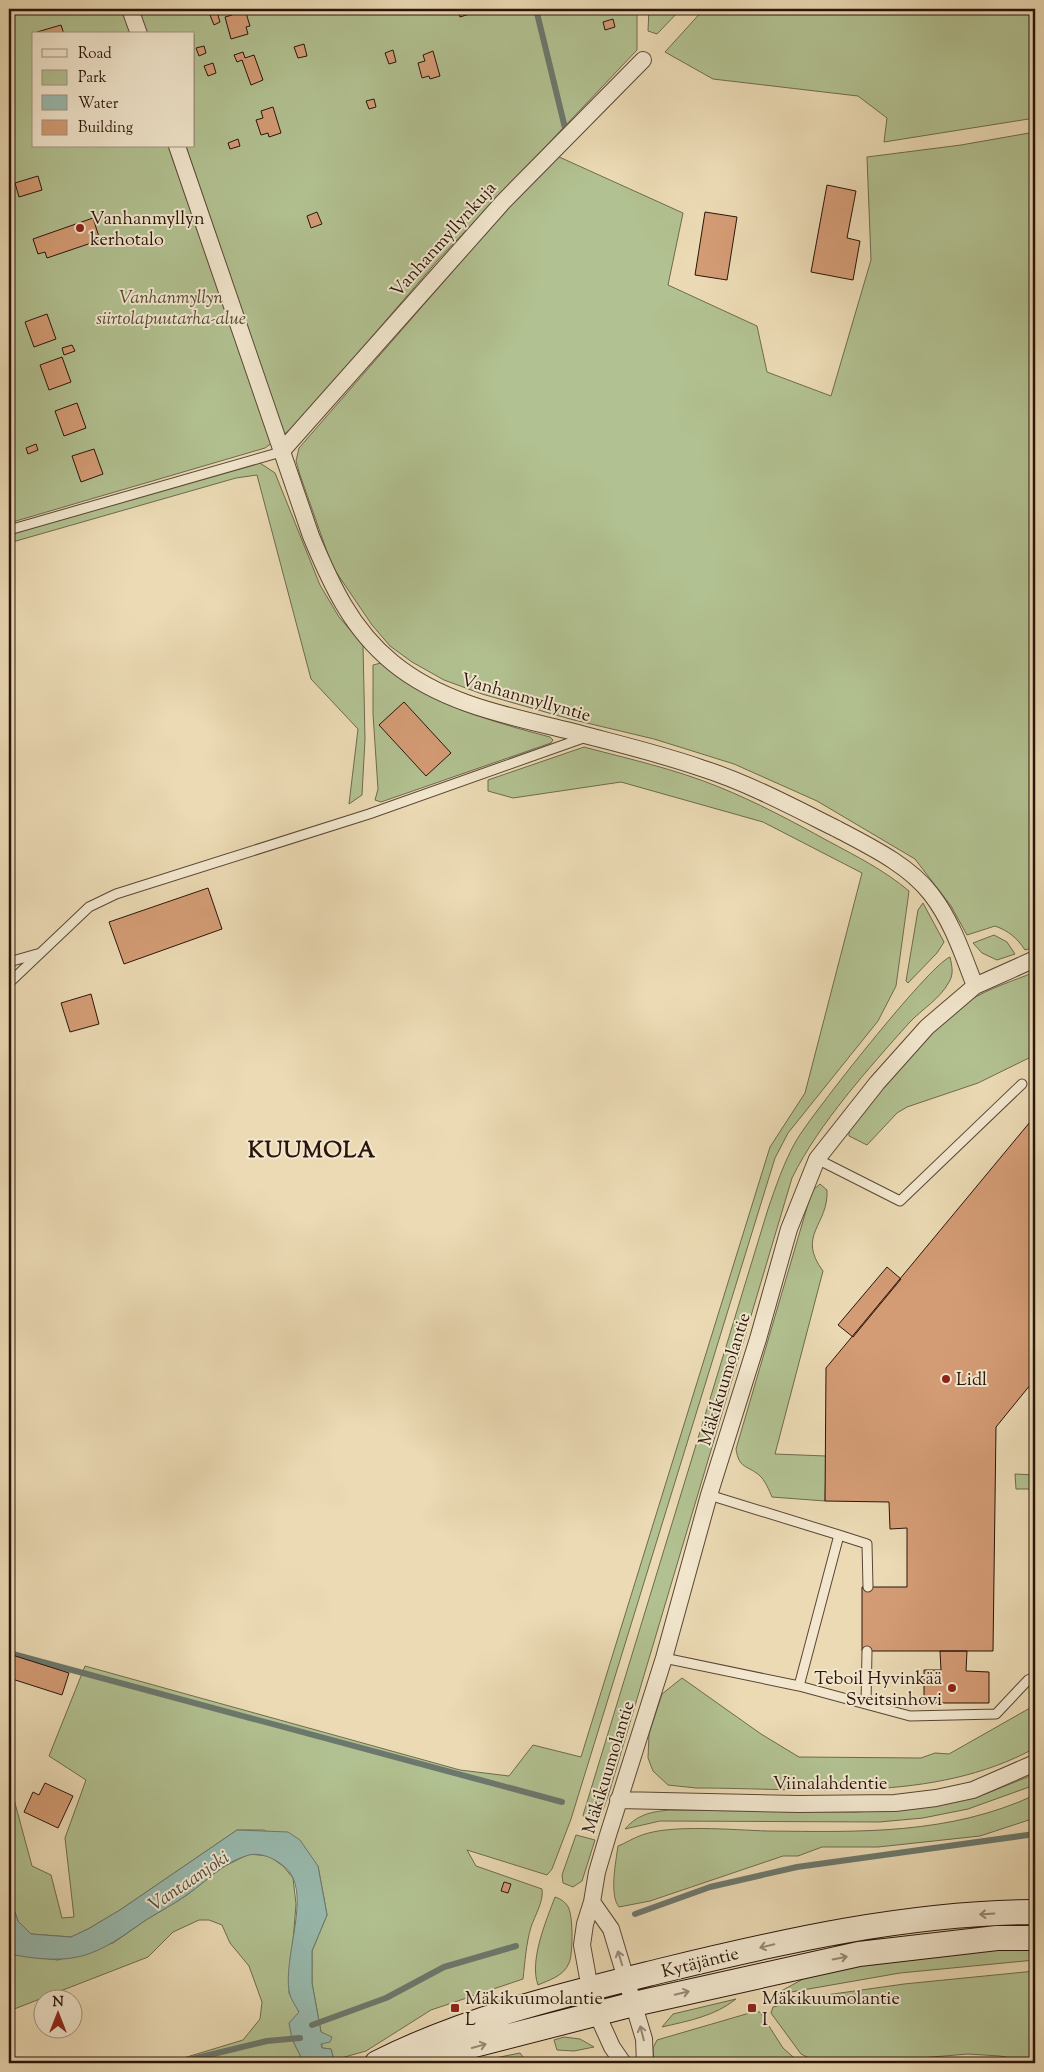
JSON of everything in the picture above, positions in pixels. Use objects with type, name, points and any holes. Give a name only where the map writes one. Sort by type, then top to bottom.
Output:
[{"type":"street","points":[[130,9],[138,32]]},
{"type":"street","name":"Vanhanmyllynkuja","points":[[281,452],[503,202],[643,60]]},
{"type":"street","name":"Vanhanmyllyntie","points":[[178,148],[281,452],[327,574],[345,610],[360,631],[377,649],[412,677],[450,696],[485,710],[589,736],[702,768],[772,797],[883,856],[914,877],[931,893],[959,944],[975,986]]},
{"type":"street","name":"Mäkikuumolantie","points":[[623,2063],[612,2047],[597,2014],[590,1990],[582,1946],[585,1924],[592,1902],[597,1872],[618,1800],[664,1658],[709,1495],[758,1339],[789,1229],[817,1159],[877,1083],[926,1028],[975,986],[1035,960]]},
{"type":"street","name":"Viinalahdentie","points":[[618,1800],[798,1804],[895,1803],[936,1798],[973,1790],[1005,1778],[1035,1763]]},
{"type":"street","points":[[592,1902],[611,1929],[644,2039],[645,2063]]},
{"type":"street","name":"Kytäjäntie","points":[[377,2063],[412,2045],[535,2002],[769,1945],[857,1927],[932,1918],[1035,1912]]},
{"type":"street","name":"Kytäjäntie","points":[[404,2063],[634,2004],[859,1954],[997,1938],[1035,1938]]},
{"type":"lane","points":[[9,530],[281,452]]},
{"type":"lane","points":[[9,983],[89,907],[116,894],[369,814],[589,736]]},
{"type":"lane","points":[[9,962],[40,953]]},
{"type":"lane","points":[[817,1159],[900,1201],[1022,1084]]},
{"type":"lane","points":[[709,1495],[867,1544],[868,1587]]},
{"type":"lane","points":[[798,1686],[839,1535]]},
{"type":"lane","points":[[866,1704],[867,1650]]},
{"type":"lane","points":[[664,1658],[798,1686],[910,1716],[996,1714],[1028,1680],[1035,1677]]},
{"type":"green space","name":"Vanhanmyllyn siirtolapuutarha-alue","points":[[9,9],[637,9],[637,50],[438,260],[294,427],[265,448],[9,523]]},
{"type":"green space","points":[[649,9],[681,9],[657,34],[648,31]]},
{"type":"green space","points":[[704,9],[1035,9],[1035,118],[884,142],[887,118],[858,96],[713,79],[665,52]]},
{"type":"green space","points":[[1035,132],[1035,947],[1025,950],[1012,935],[995,926],[967,935],[951,906],[915,859],[817,801],[734,764],[654,739],[570,719],[482,694],[444,680],[412,662],[390,646],[372,625],[332,566],[296,461],[299,448],[507,209],[557,156],[683,213],[668,285],[757,326],[767,372],[831,396],[871,260],[867,157],[961,145]]},
{"type":"green space","points":[[260,463],[275,473],[320,585],[339,617],[363,645],[365,739],[362,795],[349,804],[358,729],[311,679],[257,475],[236,478],[9,543],[9,535],[237,468]]},
{"type":"green space","points":[[381,663],[419,690],[440,700],[483,717],[550,737],[553,740],[551,743],[381,802],[375,800],[378,789],[373,714],[373,665]]},
{"type":"green space","points":[[584,747],[669,770],[733,793],[774,812],[849,852],[899,883],[909,891],[896,986],[878,1021],[788,1133],[775,1158],[571,1819],[552,1869],[547,1875],[467,1850],[476,1866],[542,1889],[540,1903],[528,1940],[523,1979],[431,2010],[366,2051],[334,2060],[331,2049],[322,2048],[312,1983],[312,1951],[327,1915],[318,1866],[264,1830],[237,1830],[120,1910],[88,1929],[71,1937],[31,1934],[18,1921],[9,1896],[9,1781],[32,1866],[51,1875],[62,1918],[74,1917],[65,1838],[86,1780],[49,1756],[85,1666],[460,1770],[509,1776],[533,1745],[581,1757],[770,1147],[805,1093],[862,873],[763,822],[621,782],[513,798],[488,791],[488,780]]},
{"type":"green space","points":[[923,903],[944,942],[937,953],[908,983],[906,981],[918,910]]},
{"type":"green space","points":[[994,935],[1007,942],[1015,954],[997,960],[982,953],[973,943]]},
{"type":"green space","points":[[950,957],[952,973],[951,979],[945,988],[936,999],[909,1023],[846,1097],[816,1137],[792,1178],[609,1793],[599,1821],[583,1816],[768,1209],[784,1166],[796,1141],[806,1126],[846,1073],[919,985]]},
{"type":"green space","points":[[1035,972],[1035,1055],[978,1083],[907,1107],[897,1113],[867,1145],[849,1136],[849,1130],[904,1061],[952,1014],[985,992]]},
{"type":"green space","points":[[820,1184],[827,1190],[826,1202],[813,1239],[813,1248],[816,1259],[823,1271],[775,1454],[826,1456],[825,1501],[772,1497],[761,1477],[741,1463],[736,1449],[808,1204],[813,1190]]},
{"type":"green space","points":[[1015,1474],[1035,1475],[1035,1489],[1016,1489]]},
{"type":"green space","points":[[682,1678],[761,1734],[799,1757],[921,1758],[935,1753],[949,1754],[1030,1708],[1030,1693],[1035,1689],[1035,1748],[996,1766],[955,1778],[913,1785],[870,1789],[826,1790],[696,1788],[668,1785],[653,1771],[648,1758],[649,1734],[662,1694]]},
{"type":"green space","points":[[1035,1774],[1035,1784],[1032,1786],[968,1809],[923,1818],[879,1822],[660,1821],[625,1829],[640,1817],[669,1810],[854,1812],[901,1810],[946,1804],[985,1794]]},
{"type":"green space","points":[[1035,1795],[1035,1818],[980,1836],[878,1847],[822,1847],[798,1856],[783,1856],[650,1901],[619,1907],[614,1895],[618,1846],[639,1836],[655,1832],[686,1829],[870,1831],[904,1828],[970,1818],[1003,1808]]},
{"type":"green space","points":[[576,1835],[595,1840],[582,1881],[573,1887],[563,1883],[562,1875]]},
{"type":"green space","points":[[249,1854],[269,1856],[283,1866],[293,1878],[296,1904],[289,1993],[299,2012],[292,2039],[304,2063],[167,2063],[243,2040],[260,2019],[262,2002],[249,1966],[230,1943],[222,1925],[209,1920],[199,1920],[173,1932],[148,1957],[63,1990],[32,1990],[32,2002],[9,2011],[9,1954],[58,1960],[113,1943],[187,1895],[221,1868]]},
{"type":"green space","points":[[555,1897],[565,1903],[570,1914],[572,1936],[570,1959],[564,1971],[538,1985],[536,1975],[537,1953],[543,1929]]},
{"type":"green space","points":[[998,1949],[1035,1949],[1035,1960],[900,1973],[774,1995],[803,1979],[833,1968]]},
{"type":"green space","points":[[1035,1971],[1035,2063],[1000,2056],[968,2054],[860,2063],[819,2063],[801,2054],[771,2013],[773,2007],[812,1997],[904,1984]]},
{"type":"green space","points":[[736,1999],[710,2014],[662,2027],[673,2014]]},
{"type":"green space","points":[[753,2012],[760,2012],[783,2048],[800,2063],[654,2063],[653,2048],[657,2040]]},
{"type":"green space","points":[[564,2037],[580,2039],[594,2047],[574,2051],[557,2050],[554,2040]]},
{"type":"green space","points":[[520,2053],[528,2063],[470,2063]]},
{"type":"water","name":"Vantaanjoki","points":[[237,1830],[288,1832],[300,1840],[318,1866],[327,1915],[312,1951],[312,1983],[321,2032],[332,2037],[330,2042],[321,2044],[322,2048],[331,2049],[334,2060],[323,2063],[304,2063],[292,2039],[289,2023],[299,2012],[290,1994],[288,1978],[296,1917],[296,1890],[293,1878],[286,1868],[268,1857],[255,1854],[232,1862],[178,1901],[113,1942],[91,1953],[61,1959],[40,1959],[9,1954],[9,1896],[18,1921],[31,1934],[71,1937],[120,1910]]},
{"type":"building","points":[[242,9],[243,14],[246,13],[250,26],[246,27],[248,34],[231,39],[225,17],[232,15],[230,11]]},
{"type":"building","points":[[457,9],[475,9],[476,12],[460,17]]},
{"type":"building","points":[[217,12],[220,22],[214,25],[210,15]]},
{"type":"building","points":[[613,19],[615,27],[605,30],[603,22]]},
{"type":"building","points":[[61,25],[63,32],[37,32]]},
{"type":"building","points":[[304,44],[307,56],[298,58],[294,47]]},
{"type":"building","points":[[204,46],[206,53],[199,56],[196,48]]},
{"type":"building","points":[[393,50],[396,62],[389,64],[385,53]]},
{"type":"building","points":[[433,51],[440,76],[430,79],[429,76],[422,78],[418,63],[425,61],[423,55]]},
{"type":"building","points":[[243,52],[245,58],[254,55],[263,80],[251,85],[242,60],[237,62],[234,55]]},
{"type":"building","points":[[213,63],[216,73],[208,76],[204,66]]},
{"type":"building","points":[[374,99],[376,107],[369,109],[366,101]]},
{"type":"building","points":[[273,107],[281,133],[269,137],[268,133],[261,135],[256,120],[263,118],[261,111]]},
{"type":"building","points":[[238,139],[240,146],[230,149],[228,143]]},
{"type":"building","points":[[38,176],[42,190],[19,197],[15,183]]},
{"type":"building","points":[[827,185],[856,191],[847,238],[860,241],[853,280],[811,272]]},
{"type":"building","points":[[317,212],[322,224],[311,228],[307,216]]},
{"type":"building","points":[[705,212],[737,217],[727,280],[695,275]]},
{"type":"building","name":"Vanhanmyllyn kerhotalo","points":[[93,218],[100,240],[47,258],[45,252],[38,254],[33,239]]},
{"type":"building","points":[[47,314],[56,339],[34,347],[25,322]]},
{"type":"building","points":[[72,345],[75,351],[64,355],[62,348]]},
{"type":"building","points":[[62,357],[71,382],[49,390],[40,365]]},
{"type":"building","points":[[77,403],[86,428],[64,436],[55,411]]},
{"type":"building","points":[[36,444],[38,450],[28,454],[26,448]]},
{"type":"building","points":[[94,449],[103,474],[81,482],[72,456]]},
{"type":"building","points":[[404,702],[451,753],[426,776],[379,725]]},
{"type":"building","points":[[208,888],[222,929],[124,964],[109,922]]},
{"type":"building","points":[[91,994],[99,1024],[70,1032],[61,1003]]},
{"type":"building","points":[[1035,1116],[1035,1379],[996,1427],[993,1651],[862,1651],[862,1587],[907,1587],[907,1528],[890,1529],[889,1502],[825,1501],[826,1368]]},
{"type":"building","points":[[887,1267],[901,1279],[853,1337],[838,1325]]},
{"type":"building","points":[[940,1651],[967,1651],[966,1671],[989,1672],[989,1703],[924,1703],[924,1670],[941,1670]]},
{"type":"building","points":[[9,1654],[69,1673],[62,1695],[9,1678]]},
{"type":"building","points":[[45,1783],[73,1796],[58,1828],[24,1812],[33,1792],[39,1795]]},
{"type":"building","points":[[504,1882],[511,1884],[508,1893],[501,1891]]},
{"type":"waterway","points":[[536,9],[565,128]]},
{"type":"waterway","points":[[9,1653],[562,1802]]},
{"type":"waterway","points":[[635,1914],[710,1887],[797,1867],[1035,1834]]},
{"type":"waterway","points":[[312,2025],[386,1998],[444,1967],[516,1946]]},
{"type":"waterway","points":[[176,2063],[267,2041],[300,2038]]},
{"type":"place","name":"Vanhanmyllyn kerhotalo","points":[[80,228]]},
{"type":"place","name":"Lidl","points":[[946,1379]]},
{"type":"place","name":"Teboil Hyvinkää Sveitsinhovi","points":[[952,1688]]},
{"type":"place","name":"Mäkikuumolantie L","points":[[455,2008]]},
{"type":"place","name":"Mäkikuumolantie I","points":[[752,2008]]},
{"type":"district","name":"KUUMOLA","points":[[312,1149]]}]
